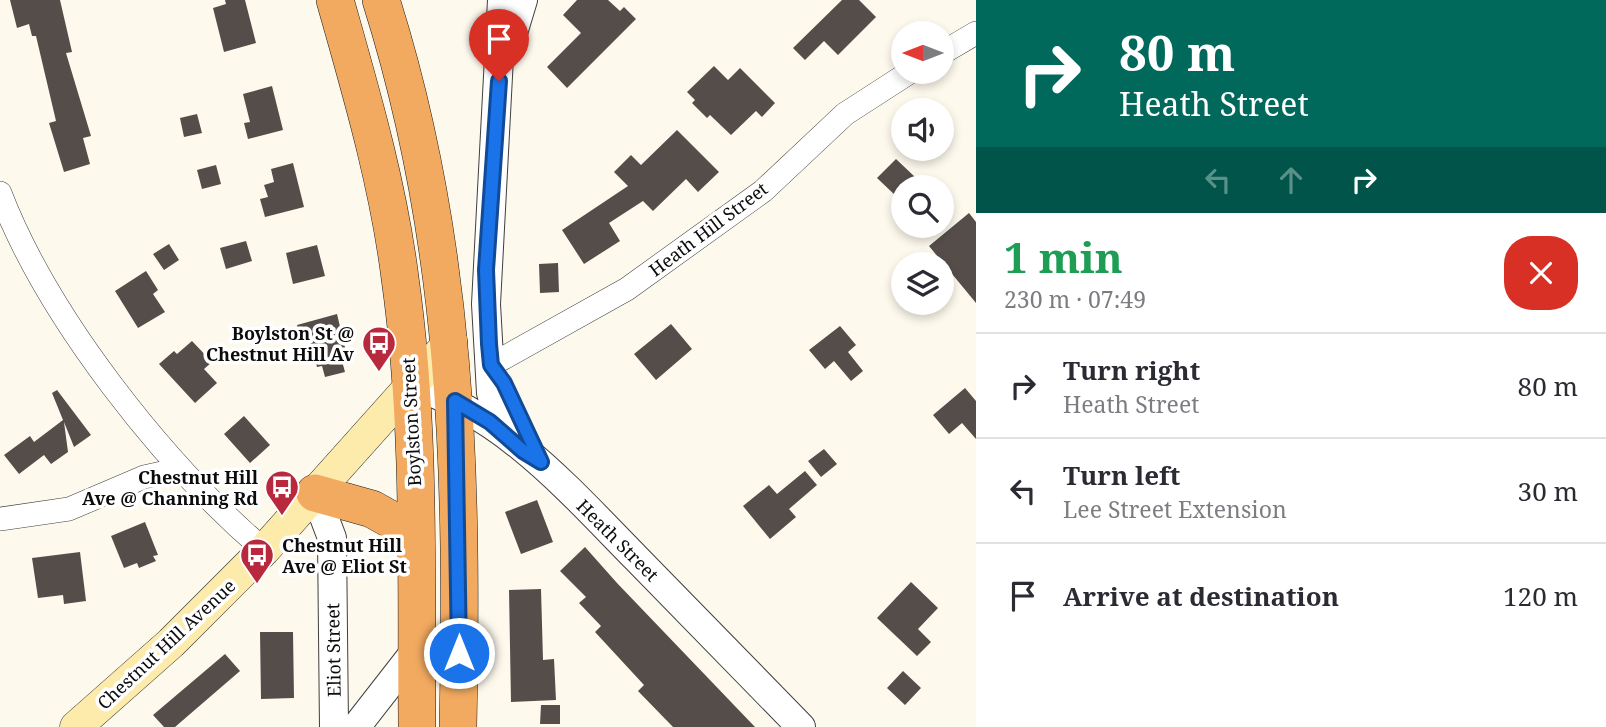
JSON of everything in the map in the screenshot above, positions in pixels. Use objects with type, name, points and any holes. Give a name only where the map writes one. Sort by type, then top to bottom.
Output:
[{"type":"highway","name":"Boylston Street","points":[[335,0],[367,113],[390,212],[402,293],[411,385],[417,727]]},
{"type":"highway","points":[[381,0],[424,166],[451,341],[458,488],[458,727]]},
{"type":"highway","points":[[315,493],[372,509],[415,533]]},
{"type":"main road","name":"Chestnut Hill Avenue","points":[[76,727],[171,643],[264,550],[451,341]]},
{"type":"street","points":[[502,0],[500,72],[486,270],[493,402],[508,435]]},
{"type":"street","points":[[500,72],[523,0]]},
{"type":"street","points":[[954,46],[976,33]]},
{"type":"street","name":"Heath Hill Street","points":[[491,365],[627,289],[762,191],[845,114],[891,84]]},
{"type":"street","points":[[0,193],[33,262],[87,350],[180,469],[264,550]]},
{"type":"street","points":[[491,365],[504,383],[541,462]]},
{"type":"street","name":"Heath Street","points":[[411,385],[455,401],[508,435],[523,451],[541,462],[802,727]]},
{"type":"street","points":[[0,519],[69,509],[144,477],[180,469]]},
{"type":"street","name":"Eliot Street","points":[[315,493],[332,538],[334,727]]},
{"type":"street","points":[[356,727],[416,650]]},
{"type":"building","points":[[10,0],[60,0],[72,52],[66,53],[91,136],[83,138],[90,164],[64,172],[49,123],[56,121],[36,36],[32,36],[29,24],[17,28]]},
{"type":"building","points":[[225,0],[245,0],[256,43],[224,52],[213,8],[226,4]]},
{"type":"building","points":[[577,0],[608,0],[620,11],[624,7],[636,19],[567,88],[547,67],[581,33],[563,15]]},
{"type":"building","points":[[842,0],[859,0],[876,17],[838,55],[824,41],[805,60],[793,48]]},
{"type":"building","points":[[714,66],[728,80],[740,68],[775,103],[762,117],[756,111],[731,135],[710,115],[707,118],[692,103],[695,100],[687,92]]},
{"type":"building","points":[[272,86],[283,130],[248,139],[244,123],[250,122],[243,94]]},
{"type":"building","points":[[197,114],[202,133],[184,137],[180,118]]},
{"type":"building","points":[[677,130],[719,172],[698,192],[686,179],[653,211],[643,201],[609,223],[620,241],[584,264],[562,230],[628,186],[614,172],[631,155],[641,165]]},
{"type":"building","points":[[894,161],[898,161],[913,175],[891,175],[891,191],[877,178]]},
{"type":"building","points":[[293,163],[304,207],[265,217],[260,199],[268,197],[264,185],[274,182],[271,169]]},
{"type":"building","points":[[216,165],[221,184],[202,189],[197,170]]},
{"type":"building","points":[[969,213],[976,222],[976,303],[954,276],[954,252],[934,252],[929,246],[939,238],[954,238],[954,225]]},
{"type":"building","points":[[246,241],[252,261],[226,269],[220,248]]},
{"type":"building","points":[[169,244],[179,260],[164,270],[153,254]]},
{"type":"building","points":[[317,245],[325,276],[293,284],[286,253]]},
{"type":"building","points":[[558,263],[559,292],[540,293],[539,264]]},
{"type":"building","points":[[146,271],[158,290],[153,294],[165,312],[138,328],[115,291]]},
{"type":"building","points":[[337,314],[348,360],[342,361],[345,372],[325,377],[322,366],[317,367],[310,341],[301,343],[297,325]]},
{"type":"building","points":[[671,324],[692,349],[656,380],[634,354]]},
{"type":"building","points":[[840,326],[856,345],[848,352],[863,371],[851,381],[834,361],[825,369],[809,350]]},
{"type":"building","points":[[192,341],[212,362],[204,369],[217,383],[195,403],[159,364]]},
{"type":"building","points":[[965,388],[976,401],[976,439],[962,423],[949,434],[933,415]]},
{"type":"building","points":[[57,390],[91,435],[74,447],[64,422],[68,452],[51,464],[44,455],[19,474],[4,455],[30,436],[34,442],[63,420],[52,393]]},
{"type":"building","points":[[244,416],[270,445],[250,463],[224,434]]},
{"type":"building","points":[[824,449],[837,464],[821,477],[808,461]]},
{"type":"building","points":[[805,471],[817,485],[789,509],[796,517],[770,539],[743,506],[769,485],[777,494]]},
{"type":"building","points":[[537,500],[553,542],[521,554],[505,512]]},
{"type":"building","points":[[145,522],[158,555],[153,556],[156,561],[139,568],[137,563],[124,568],[111,536]]},
{"type":"building","points":[[585,547],[755,727],[673,727],[638,691],[644,685],[595,632],[601,626],[579,603],[586,597],[560,571]]},
{"type":"building","points":[[80,552],[86,601],[64,604],[63,595],[38,598],[32,558]]},
{"type":"building","points":[[911,582],[938,608],[918,629],[931,642],[917,656],[877,618]]},
{"type":"building","points":[[541,589],[543,660],[554,659],[556,700],[511,702],[509,590]]},
{"type":"building","points":[[260,632],[293,632],[294,698],[261,699]]},
{"type":"building","points":[[225,654],[240,671],[175,727],[164,727],[153,715]]},
{"type":"building","points":[[903,671],[921,688],[905,705],[887,688]]},
{"type":"building","points":[[541,705],[560,705],[560,724],[540,724]]},
{"type":"place","name":"Boylston St @ Chestnut Hill Av","points":[[379,373]]},
{"type":"place","name":"Chestnut Hill Ave @ Channing Rd","points":[[282,517]]},
{"type":"place","name":"Chestnut Hill Ave @ Eliot St","points":[[257,585]]},
{"type":"route","points":[[459,653],[455,401],[490,422],[529,456],[541,462],[504,383],[491,365],[486,270],[499,81]]}]
